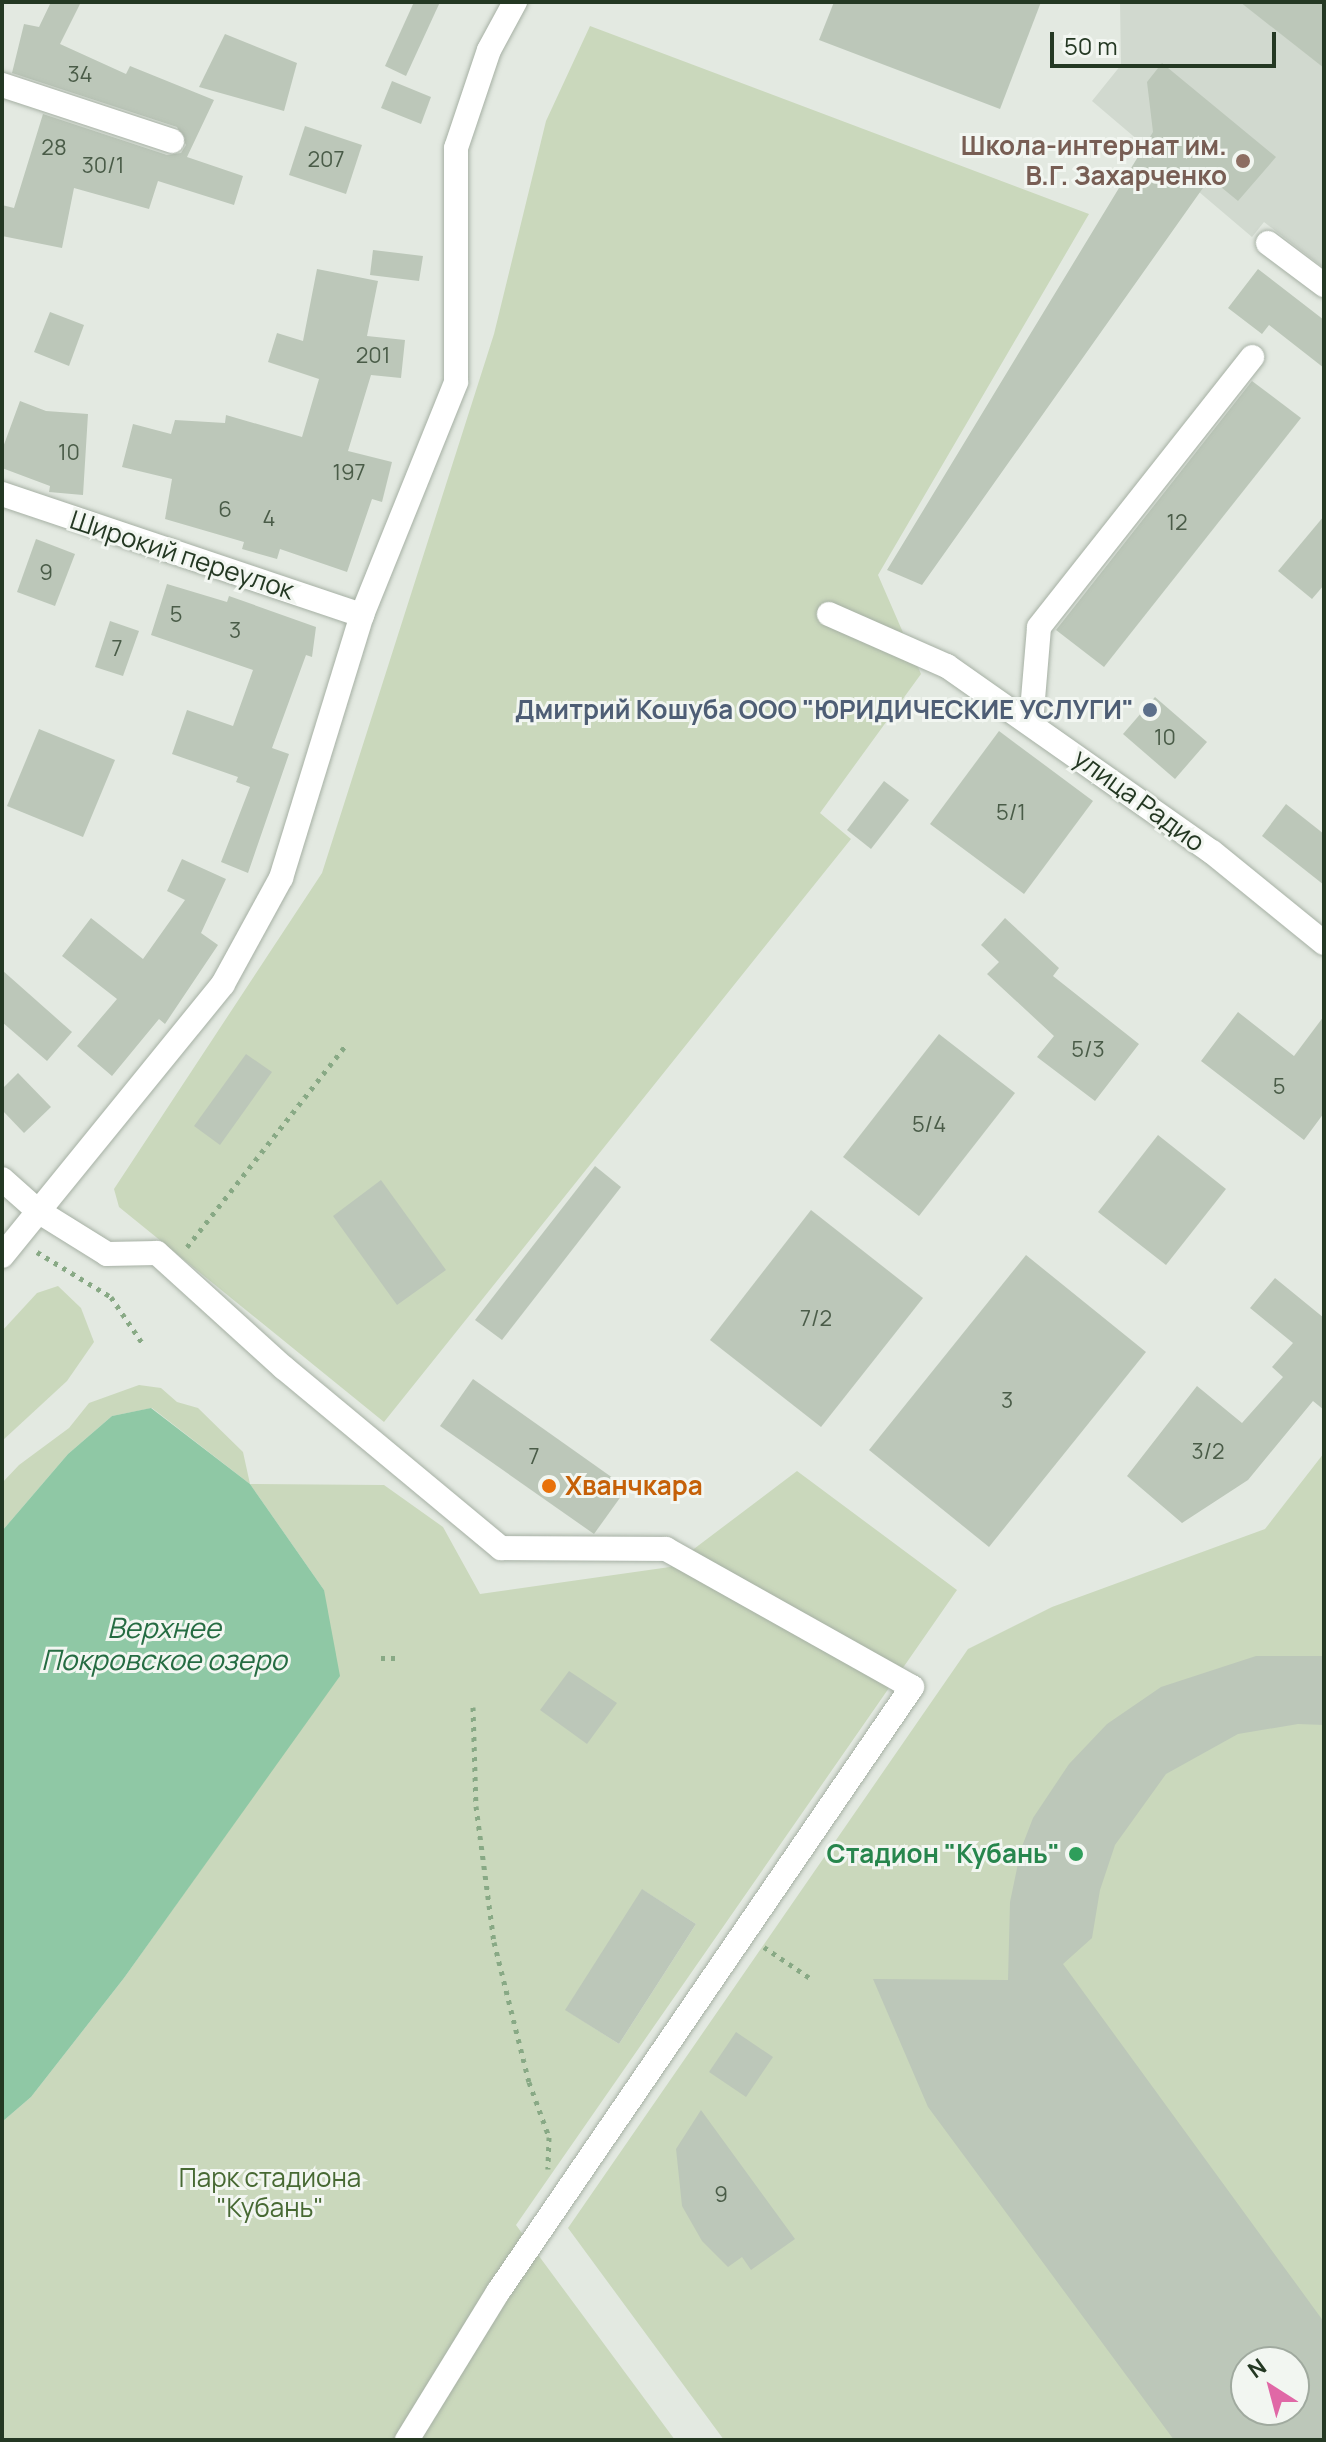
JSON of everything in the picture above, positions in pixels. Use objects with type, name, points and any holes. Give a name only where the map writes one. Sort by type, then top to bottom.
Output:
[{"type":"street","points":[[9,1247],[223,984],[274,891],[362,615],[456,382],[456,148],[489,50],[515,2]]},
{"type":"street","points":[[2,85],[172,141]]},
{"type":"street","points":[[1268,243],[1324,285]]},
{"type":"street","points":[[1031,723],[1039,627],[1252,357]]},
{"type":"street","name":"Широкий переулок","points":[[2,494],[362,615]]},
{"type":"street","name":"улица Радио","points":[[829,614],[947,666],[1212,852],[1324,943]]},
{"type":"street","points":[[2,1179],[38,1211],[107,1254],[157,1253],[284,1368],[501,1548],[666,1549],[912,1687],[545,2222],[407,2440]]},
{"type":"path","points":[[172,1267],[345,1046]]},
{"type":"path","points":[[9,1247],[111,1297],[143,1344]]},
{"type":"path","points":[[381,1658],[401,1658]]},
{"type":"path","points":[[473,1707],[476,1806],[494,1942],[529,2082],[549,2137],[545,2222]]},
{"type":"path","points":[[742,1932],[813,1980]]},
{"type":"shaded area","name":"Школа-интернат им. В.Г. Захарченко","points":[[1120,2],[1324,2],[1324,268],[1264,222],[1252,237],[1092,101],[1121,65]]},
{"type":"green space","points":[[590,26],[1089,214],[878,575],[921,674],[820,813],[851,839],[384,1422],[119,1207],[114,1189],[322,873],[494,334],[546,121]]},
{"type":"green space","points":[[58,1286],[81,1308],[94,1342],[67,1381],[2,1441],[2,1331],[37,1293]]},
{"type":"green space","points":[[139,1385],[161,1388],[177,1402],[198,1408],[243,1452],[250,1484],[152,1408],[112,1416],[68,1454],[2,1531],[2,1483],[19,1465],[69,1428],[89,1403]]},
{"type":"green space","name":"Стадион \"Кубань\"","points":[[1324,1453],[1324,2440],[724,2440],[568,2228],[968,1649],[1052,1607],[1265,1529]]},
{"type":"green space","name":"Парк стадиона \"Кубань\"","points":[[797,1471],[957,1590],[516,2225],[675,2440],[2,2440],[2,2122],[31,2097],[124,1978],[242,1812],[324,1590],[250,1484],[384,1485],[443,1527],[480,1594],[670,1567]],"holes":[[[643,1890],[696,1924],[619,2044],[566,2010]]]},
{"type":"water","name":"Верхнее Покровское озеро","points":[[151,1408],[250,1484],[324,1590],[340,1676],[124,1978],[31,2097],[2,2122],[2,1531],[68,1454],[112,1416]]},
{"type":"building","points":[[51,2],[81,2],[60,44],[126,74],[130,66],[214,100],[187,157],[243,176],[234,205],[158,181],[149,209],[74,188],[62,248],[2,236],[2,205],[14,208],[43,114],[167,155],[181,153],[186,145],[177,127],[12,73],[24,24],[39,27]]},
{"type":"building","points":[[414,2],[440,2],[406,76],[385,66]]},
{"type":"building","points":[[834,2],[1041,2],[1000,109],[819,40]]},
{"type":"building","points":[[1240,2],[1324,2],[1324,68]]},
{"type":"building","points":[[225,34],[297,63],[284,111],[199,87]]},
{"type":"building","points":[[1162,63],[1276,157],[1238,201],[1210,178],[922,585],[887,570],[1153,132],[1147,82]]},
{"type":"building","points":[[392,81],[431,97],[421,124],[381,108]]},
{"type":"building","points":[[305,126],[362,145],[346,194],[289,175]]},
{"type":"building","points":[[373,250],[423,256],[419,281],[370,275]]},
{"type":"building","points":[[317,269],[378,281],[367,336],[405,340],[401,378],[371,375],[348,451],[392,462],[382,502],[372,499],[347,572],[280,549],[277,559],[242,549],[244,542],[165,519],[172,479],[122,467],[133,424],[171,434],[175,420],[225,423],[226,415],[302,437],[319,379],[268,362],[277,333],[303,341]]},
{"type":"building","points":[[1258,269],[1324,320],[1324,368],[1269,325],[1262,334],[1228,308]]},
{"type":"building","points":[[50,312],[84,325],[69,366],[34,352]]},
{"type":"building","points":[[1252,381],[1301,418],[1104,667],[1056,630]]},
{"type":"building","points":[[20,401],[46,411],[88,414],[83,495],[49,492],[50,486],[2,468],[2,450]]},
{"type":"building","points":[[1324,516],[1324,585],[1312,599],[1278,571]]},
{"type":"building","points":[[36,539],[75,554],[55,606],[17,592]]},
{"type":"building","points":[[167,584],[227,602],[229,596],[316,627],[312,657],[306,655],[272,748],[289,754],[248,873],[221,862],[250,787],[236,782],[238,777],[172,754],[187,710],[233,726],[253,670],[151,635]]},
{"type":"building","points":[[110,621],[139,631],[123,676],[95,667]]},
{"type":"building","points":[[1155,697],[1207,742],[1175,779],[1123,734]]},
{"type":"building","points":[[39,729],[115,760],[83,837],[7,806]]},
{"type":"building","points":[[999,731],[1093,801],[1024,894],[930,824]]},
{"type":"building","points":[[884,781],[909,800],[871,849],[847,830]]},
{"type":"building","points":[[1286,804],[1324,834],[1324,885],[1262,836]]},
{"type":"building","points":[[182,859],[226,879],[201,933],[218,945],[165,1024],[159,1019],[112,1076],[77,1046],[117,999],[62,956],[91,918],[143,959],[185,900],[167,891]]},
{"type":"building","points":[[1005,918],[1059,968],[1053,976],[1139,1044],[1095,1101],[1037,1057],[1054,1036],[987,974],[999,962],[981,945]]},
{"type":"building","points":[[2,970],[72,1032],[47,1061],[2,1022]]},
{"type":"building","points":[[1238,1012],[1294,1056],[1324,1016],[1324,1113],[1304,1140],[1201,1061]]},
{"type":"building","points":[[939,1034],[1015,1093],[919,1216],[843,1157]]},
{"type":"building","points":[[246,1054],[272,1072],[220,1145],[194,1126]]},
{"type":"building","points":[[18,1073],[51,1107],[24,1133],[2,1110],[2,1089]]},
{"type":"building","points":[[1158,1135],[1226,1189],[1166,1265],[1098,1212]]},
{"type":"building","points":[[595,1166],[621,1187],[502,1340],[475,1320]]},
{"type":"building","points":[[381,1180],[446,1270],[397,1305],[333,1216]]},
{"type":"building","points":[[811,1210],[923,1298],[821,1427],[710,1340]]},
{"type":"building","points":[[1026,1255],[1146,1352],[989,1547],[869,1450]]},
{"type":"building","points":[[1275,1278],[1324,1318],[1324,1410],[1313,1401],[1248,1480],[1182,1523],[1127,1476],[1197,1386],[1242,1423],[1283,1377],[1272,1367],[1293,1343],[1250,1308]]},
{"type":"building","points":[[473,1379],[627,1488],[594,1534],[440,1426]]},
{"type":"building","points":[[1256,1656],[1324,1656],[1324,1725],[1298,1724],[1238,1734],[1166,1774],[1115,1845],[1100,1890],[1092,1938],[1063,1964],[1324,2322],[1324,2440],[1174,2440],[928,2107],[873,1979],[1008,1980],[1010,1902],[1021,1849],[1033,1818],[1069,1764],[1107,1724],[1161,1687]]},
{"type":"building","points":[[569,1671],[617,1703],[587,1744],[540,1710]]},
{"type":"building","points":[[642,1889],[696,1924],[619,2044],[565,2010]]},
{"type":"building","points":[[736,2032],[773,2057],[746,2097],[709,2072]]},
{"type":"building","points":[[701,2110],[795,2239],[751,2270],[742,2257],[728,2267],[702,2241],[682,2206],[676,2149]]},
{"type":"place","name":"Школа-интернат им. В.Г. Захарченко","points":[[1243,161]]},
{"type":"place","name":"Дмитрий Кошуба ООО \"ЮРИДИЧЕСКИЕ УСЛУГИ\"","points":[[1150,710]]},
{"type":"place","name":"Хванчкара","points":[[549,1486]]},
{"type":"place","name":"Стадион \"Кубань\"","points":[[1076,1854]]}]
